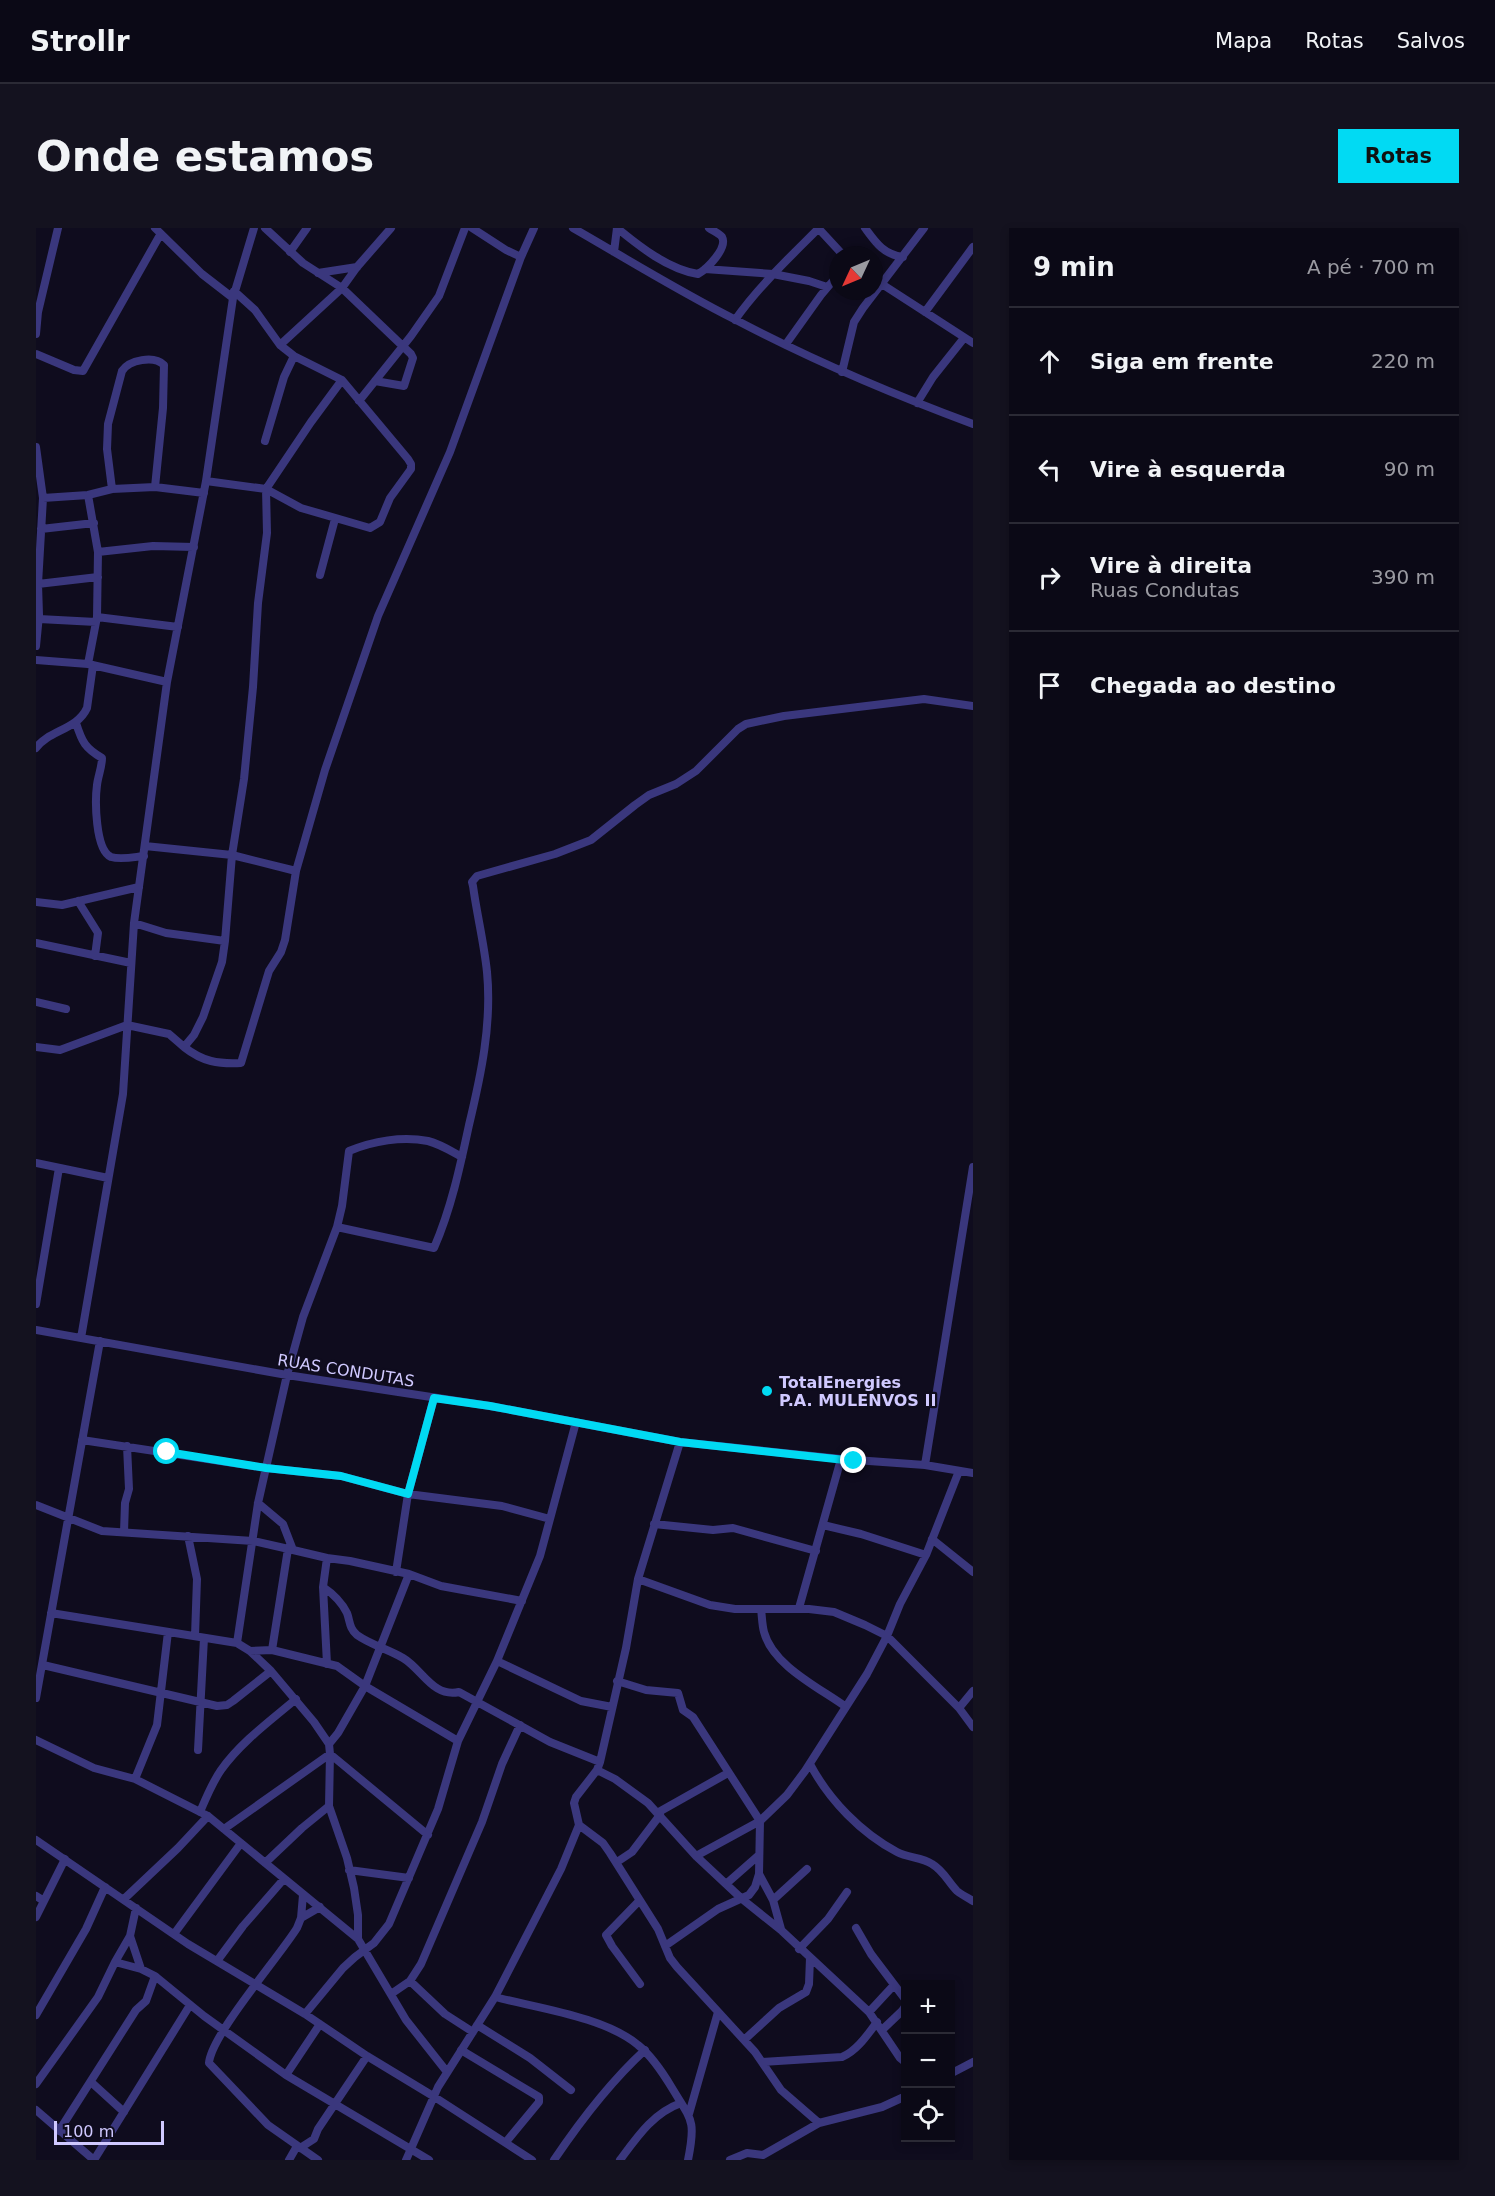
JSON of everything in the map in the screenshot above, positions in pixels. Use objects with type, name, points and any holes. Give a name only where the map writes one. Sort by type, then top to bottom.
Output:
[{"type":"street","points":[[36,334],[37,314],[57,228]]},
{"type":"street","points":[[81,1338],[123,1094],[134,923],[167,682],[204,493],[234,295],[254,228]]},
{"type":"street","points":[[265,228],[290,252],[342,288],[411,354],[413,358],[404,386],[375,381]]},
{"type":"street","points":[[290,252],[308,228]]},
{"type":"street","points":[[358,401],[402,347],[439,296],[465,228]]},
{"type":"street","points":[[472,228],[521,257]]},
{"type":"street","points":[[36,1047],[60,1050],[127,1025],[170,1034],[193,1054],[213,1063],[241,1064],[269,971],[281,952],[285,940],[297,871],[325,770],[378,616],[450,452],[521,257],[534,228]]},
{"type":"street","points":[[573,228],[735,320],[842,372],[917,404],[973,424]]},
{"type":"street","points":[[614,252],[617,228]]},
{"type":"street","points":[[617,228],[673,266],[698,274],[705,269],[723,245],[723,239],[709,228]]},
{"type":"street","points":[[735,320],[773,274],[819,228],[835,246]]},
{"type":"street","points":[[865,228],[881,249],[893,256],[903,257]]},
{"type":"street","points":[[883,284],[924,228]]},
{"type":"street","points":[[280,345],[342,288],[387,229]]},
{"type":"street","points":[[36,354],[74,370],[83,371],[158,231],[202,274],[255,310],[280,345],[294,356],[342,380],[411,464],[411,469],[390,498],[377,526],[370,528],[301,508],[266,489],[206,481]]},
{"type":"street","points":[[925,312],[973,247]]},
{"type":"street","points":[[318,273],[357,267]]},
{"type":"street","points":[[705,269],[773,274],[827,287],[786,344]]},
{"type":"street","points":[[817,285],[820,295]]},
{"type":"street","points":[[883,286],[973,343]]},
{"type":"street","points":[[842,372],[854,322],[870,300]]},
{"type":"street","points":[[917,404],[933,377],[964,338]]},
{"type":"street","points":[[265,441],[284,377],[294,356]]},
{"type":"street","points":[[112,489],[107,437],[112,404],[122,371],[127,365],[152,359],[164,365],[163,408],[155,487]]},
{"type":"street","points":[[184,1047],[199,1025],[222,962],[232,855],[244,778],[254,687],[258,603],[267,533],[266,489],[342,380]]},
{"type":"street","points":[[36,646],[43,498],[37,451]]},
{"type":"street","points":[[43,498],[88,495],[112,489],[155,487],[204,493]]},
{"type":"street","points":[[36,748],[43,740],[76,723],[87,708],[97,620],[98,577],[98,552],[88,495]]},
{"type":"street","points":[[320,575],[335,519]]},
{"type":"street","points":[[41,529],[94,523]]},
{"type":"street","points":[[98,552],[153,546],[194,547]]},
{"type":"street","points":[[38,584],[98,577]]},
{"type":"street","points":[[38,616],[178,627]]},
{"type":"street","points":[[36,660],[91,665],[167,682]]},
{"type":"street","points":[[337,1227],[434,1248],[445,1222],[485,1053],[488,1014],[487,972],[472,882],[477,876],[555,854],[591,840],[650,795],[676,784],[696,771],[738,729],[746,724],[784,716],[924,699],[973,706]]},
{"type":"street","points":[[76,723],[80,737],[88,749],[102,758],[96,788],[99,836],[104,849],[112,857],[144,856]]},
{"type":"street","points":[[145,846],[232,855],[297,871]]},
{"type":"street","points":[[36,902],[62,905],[139,887]]},
{"type":"street","points":[[78,901],[98,933],[95,956]]},
{"type":"street","points":[[134,923],[166,933],[225,941]]},
{"type":"street","points":[[36,943],[131,963]]},
{"type":"street","points":[[36,1002],[66,1009]]},
{"type":"street","points":[[237,1643],[258,1503],[287,1375],[303,1317],[337,1227],[349,1151],[368,1144],[405,1139],[435,1143],[462,1157]]},
{"type":"street","points":[[36,1163],[108,1178]]},
{"type":"street","points":[[925,1465],[973,1167]]},
{"type":"street","points":[[36,1304],[59,1168]]},
{"type":"street","name":"RUAS CONDUTAS","points":[[36,1330],[287,1375],[490,1406],[680,1442],[841,1460],[925,1465],[973,1473]]},
{"type":"street","points":[[36,1698],[44,1665],[51,1613],[100,1341]]},
{"type":"street","points":[[396,1572],[408,1494],[434,1398]]},
{"type":"street","points":[[305,2014],[343,1968],[379,1938],[389,1924],[438,1809],[458,1741],[497,1661],[540,1556],[576,1422]]},
{"type":"street","points":[[82,1440],[266,1468],[341,1476],[408,1494],[502,1506],[550,1519]]},
{"type":"street","points":[[406,2160],[433,2096],[495,1997],[561,1869],[579,1825],[574,1803],[599,1766],[626,1648],[638,1579],[680,1442]]},
{"type":"street","points":[[124,1532],[125,1503],[129,1489],[127,1446]]},
{"type":"street","points":[[799,1608],[841,1460]]},
{"type":"street","points":[[696,1856],[760,1821],[787,1795],[810,1764],[887,1636],[900,1604],[926,1555],[959,1470]]},
{"type":"street","points":[[258,1503],[283,1524],[291,1550],[272,1650]]},
{"type":"street","points":[[36,1506],[102,1531],[117,1534],[124,1532],[253,1541],[410,1574],[441,1586],[522,1601]]},
{"type":"street","points":[[654,1524],[704,1530],[733,1528],[816,1551]]},
{"type":"street","points":[[823,1525],[861,1534],[926,1555]]},
{"type":"street","points":[[188,1536],[197,1579],[195,1636]]},
{"type":"street","points":[[932,1539],[973,1572]]},
{"type":"street","points":[[327,1558],[323,1587],[327,1664]]},
{"type":"street","points":[[329,1744],[344,1724],[365,1686],[410,1574]]},
{"type":"street","points":[[638,1579],[710,1605],[735,1609],[799,1608],[834,1612],[887,1636],[959,1708],[973,1727]]},
{"type":"street","points":[[323,1587],[341,1605],[353,1631],[367,1641],[410,1662],[422,1677],[434,1686],[449,1693],[459,1692],[549,1742],[599,1766],[629,1789],[658,1814],[696,1856],[726,1884],[782,1931],[869,2012],[901,2059]]},
{"type":"street","points":[[761,1609],[764,1633],[779,1658],[788,1667],[846,1707]]},
{"type":"street","points":[[51,1613],[237,1643],[250,1651],[271,1671],[329,1744],[329,1806],[350,1870],[358,1915],[358,1939]]},
{"type":"street","points":[[135,1779],[156,1730],[168,1632]]},
{"type":"street","points":[[198,1750],[204,1638]]},
{"type":"street","points":[[36,1641],[46,1646]]},
{"type":"street","points":[[250,1651],[272,1650],[345,1671],[365,1686],[458,1741]]},
{"type":"street","points":[[497,1661],[581,1701],[612,1707]]},
{"type":"street","points":[[44,1665],[217,1706],[227,1705],[271,1671]]},
{"type":"street","points":[[617,1682],[646,1690],[678,1694],[683,1710],[693,1717],[760,1821],[759,1874],[753,1891],[739,1896],[665,1946]]},
{"type":"street","points":[[959,1708],[973,1691]]},
{"type":"street","points":[[200,1812],[214,1782],[229,1760],[258,1731],[296,1700]]},
{"type":"street","points":[[391,1994],[410,1981],[421,1964],[482,1822],[502,1764],[520,1725]]},
{"type":"street","points":[[36,1740],[94,1768],[135,1779],[208,1816],[224,1828],[283,1880],[358,1939],[406,2020],[447,2072]]},
{"type":"street","points":[[330,1754],[428,1835]]},
{"type":"street","points":[[224,1828],[330,1754]]},
{"type":"street","points":[[810,1764],[825,1791],[851,1818],[899,1853],[935,1865],[958,1891],[973,1901]]},
{"type":"street","points":[[617,1862],[632,1852],[658,1814],[728,1773]]},
{"type":"street","points":[[265,1863],[329,1806]]},
{"type":"street","points":[[124,1899],[208,1816]]},
{"type":"street","points":[[579,1825],[603,1843],[617,1862],[658,1929],[677,1967],[744,2040],[781,2090],[819,2123]]},
{"type":"street","points":[[36,1840],[174,1934],[305,2014],[532,2160]]},
{"type":"street","points":[[174,1934],[242,1843]]},
{"type":"street","points":[[726,1884],[759,1855]]},
{"type":"street","points":[[36,1917],[65,1859]]},
{"type":"street","points":[[773,1900],[807,1869]]},
{"type":"street","points":[[350,1870],[409,1878]]},
{"type":"street","points":[[759,1874],[773,1900],[782,1931]]},
{"type":"street","points":[[218,1961],[243,1926],[283,1880]]},
{"type":"street","points":[[36,2015],[80,1939],[105,1887]]},
{"type":"street","points":[[800,1949],[828,1919],[847,1892]]},
{"type":"street","points":[[36,1896],[44,1901]]},
{"type":"street","points":[[303,1896],[301,1918],[293,1935],[224,2031],[209,2059],[210,2066],[268,2125],[318,2160]]},
{"type":"street","points":[[639,1901],[606,1935],[640,1984]]},
{"type":"street","points":[[301,1918],[320,1907]]},
{"type":"street","points":[[36,2084],[99,1997],[130,1936],[136,1908]]},
{"type":"street","points":[[856,1928],[871,1954],[901,1996]]},
{"type":"street","points":[[130,1936],[141,1969]]},
{"type":"street","points":[[744,2040],[779,2008],[806,1992],[809,1984],[810,1958]]},
{"type":"street","points":[[115,1962],[141,1969],[154,1976],[224,2031],[286,2075],[429,2160]]},
{"type":"street","points":[[59,2131],[136,2010],[146,2001],[154,1976]]},
{"type":"street","points":[[410,1981],[441,2010],[530,2058],[571,2090]]},
{"type":"street","points":[[869,2012],[894,1985]]},
{"type":"street","points":[[495,1997],[572,2016],[615,2030],[645,2050],[689,2114],[693,2128],[688,2160]]},
{"type":"street","points":[[36,2110],[94,2160],[190,2005]]},
{"type":"street","points":[[689,2114],[718,2012]]},
{"type":"street","points":[[882,2030],[901,2012]]},
{"type":"street","points":[[762,2062],[843,2057],[862,2041],[877,2022]]},
{"type":"street","points":[[286,2075],[320,2024]]},
{"type":"street","points":[[461,2050],[539,2097],[539,2102],[507,2142]]},
{"type":"street","points":[[554,2160],[588,2111],[645,2050]]},
{"type":"street","points":[[289,2160],[299,2147],[315,2137],[334,2104],[367,2056]]},
{"type":"street","points":[[955,2072],[973,2062]]},
{"type":"street","points":[[91,2082],[124,2112]]},
{"type":"street","points":[[730,2160],[747,2153],[763,2155],[819,2123],[882,2107],[901,2098]]},
{"type":"street","points":[[620,2160],[657,2116],[681,2103]]},
{"type":"place","name":"TotalEnergies P.A. MULENVOS II","points":[[767,1391]]},
{"type":"route","points":[[167,1452],[266,1468],[341,1476],[408,1494],[434,1398],[490,1406],[680,1442],[854,1461]]}]
